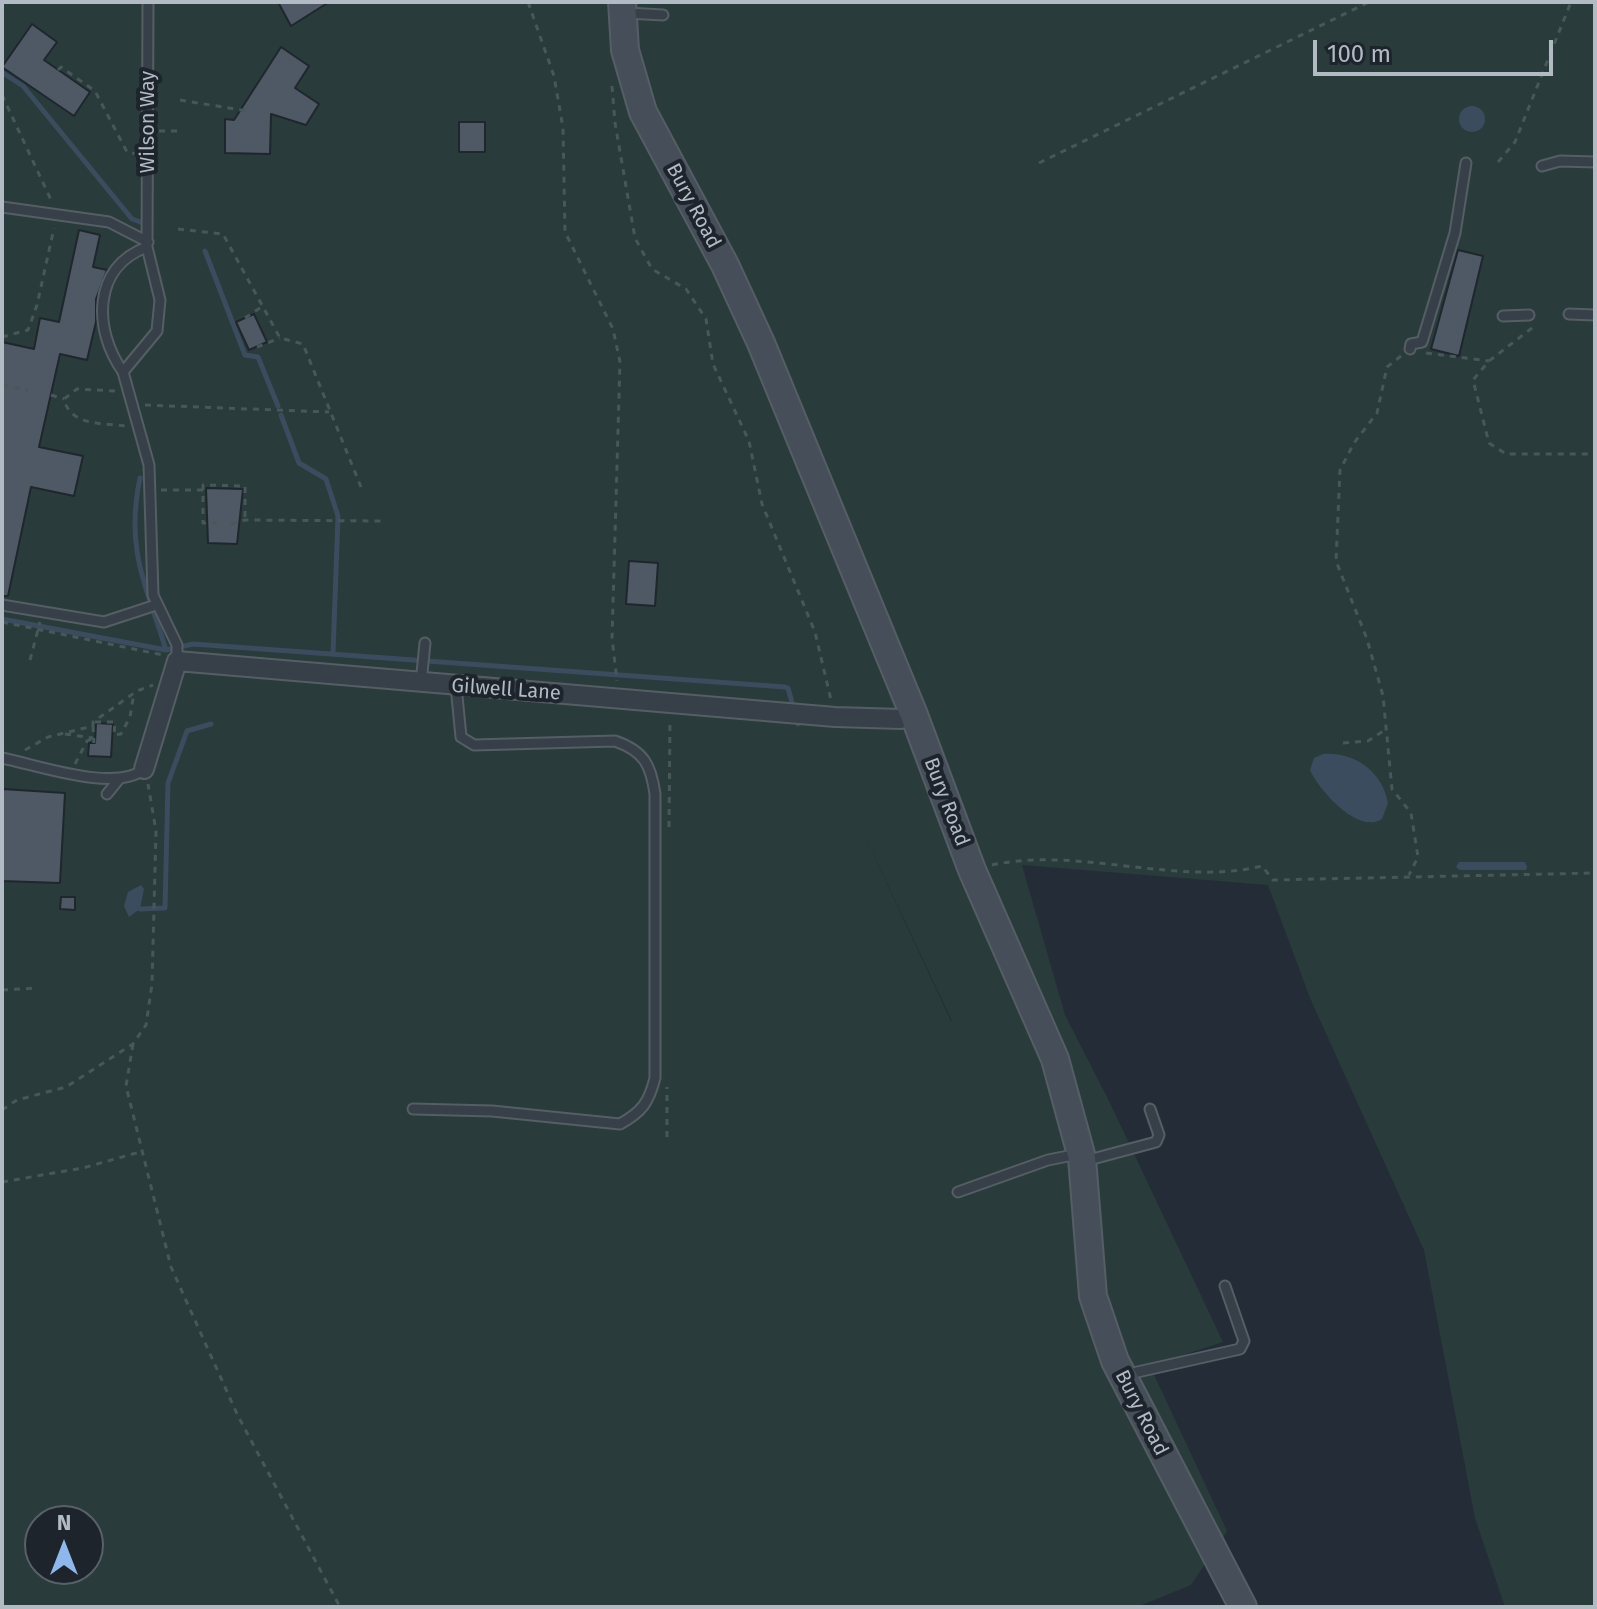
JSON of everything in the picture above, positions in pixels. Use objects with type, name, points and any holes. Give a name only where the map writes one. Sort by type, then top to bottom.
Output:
[{"type":"street","name":"Bury Road","points":[[622,7],[631,76],[643,112],[725,265],[761,343],[914,715],[972,870],[1055,1059],[1082,1158],[1093,1296],[1121,1375],[1243,1607]]},
{"type":"street","name":"Gilwell Lane","points":[[177,661],[835,717],[901,719],[914,715]]},
{"type":"street","points":[[144,769],[167,685],[177,661]]},
{"type":"lane","name":"Wilson Way","points":[[123,372],[157,331],[160,300],[148,245],[148,2]]},
{"type":"lane","points":[[622,7],[663,15]]},
{"type":"lane","points":[[1542,166],[1560,161],[1595,162]]},
{"type":"lane","points":[[1410,349],[1411,344],[1422,342],[1445,269],[1466,163]]},
{"type":"lane","points":[[2,207],[109,222],[148,245]]},
{"type":"lane","points":[[148,245],[130,254],[114,268],[105,288],[102,312],[110,354],[123,372],[149,465],[152,607],[177,645],[177,661]]},
{"type":"lane","points":[[1569,314],[1595,315]]},
{"type":"lane","points":[[1503,316],[1529,315]]},
{"type":"lane","points":[[2,605],[104,622],[152,607]]},
{"type":"lane","points":[[421,683],[425,643]]},
{"type":"lane","points":[[413,1109],[492,1111],[620,1124],[638,1114],[649,1100],[655,1078],[655,794],[646,758],[632,747],[615,741],[474,745],[461,737],[456,686]]},
{"type":"lane","points":[[7,759],[109,780],[135,777],[144,769]]},
{"type":"lane","points":[[107,794],[120,778]]},
{"type":"lane","points":[[958,1192],[1048,1160],[1082,1158],[1156,1142],[1159,1135],[1150,1109]]},
{"type":"lane","points":[[1121,1375],[1240,1349],[1244,1341],[1225,1286]]},
{"type":"path","points":[[528,2],[554,76],[563,128],[565,232],[613,329],[620,362],[612,638],[617,675]]},
{"type":"path","points":[[1039,163],[1369,2]]},
{"type":"path","points":[[1498,162],[1515,142],[1571,2]]},
{"type":"path","points":[[58,70],[61,67],[95,91],[127,152],[147,155]]},
{"type":"path","points":[[612,78],[615,123],[635,238],[652,269],[686,289],[706,319],[713,364],[749,441],[762,504],[815,632],[835,717]]},
{"type":"path","points":[[2,95],[57,213],[37,305],[28,330],[2,337]]},
{"type":"path","points":[[180,100],[247,111]]},
{"type":"path","points":[[148,131],[180,131]]},
{"type":"path","points":[[178,229],[223,234],[280,338]]},
{"type":"path","points":[[245,318],[263,306]]},
{"type":"path","points":[[1533,327],[1489,361],[1473,380],[1489,443],[1506,454],[1595,454]]},
{"type":"path","points":[[257,347],[280,338],[303,344],[361,487]]},
{"type":"path","points":[[1409,875],[1418,857],[1411,813],[1392,789],[1383,696],[1367,639],[1336,561],[1340,470],[1354,443],[1377,413],[1387,367],[1410,349],[1489,361]]},
{"type":"path","points":[[2,385],[28,390]]},
{"type":"path","points":[[64,399],[77,389],[127,393]]},
{"type":"path","points":[[51,395],[64,399]]},
{"type":"path","points":[[64,399],[70,414],[78,419],[137,428]]},
{"type":"path","points":[[130,404],[329,412]]},
{"type":"path","points":[[217,523],[203,523],[203,485],[245,486],[245,520]]},
{"type":"path","points":[[151,490],[203,490]]},
{"type":"path","points":[[231,524],[245,520],[381,521]]},
{"type":"path","points":[[2,622],[172,657],[177,661]]},
{"type":"path","points":[[30,660],[39,629]]},
{"type":"path","points":[[94,724],[134,692],[157,683],[167,685]]},
{"type":"path","points":[[7,759],[32,743],[94,724],[115,722],[114,735],[121,734],[130,717],[134,692]]},
{"type":"path","points":[[73,773],[76,761],[94,740],[94,724]]},
{"type":"path","points":[[1343,743],[1368,741],[1385,730]]},
{"type":"path","points":[[63,734],[94,740]]},
{"type":"path","points":[[2,1110],[17,1100],[66,1087],[133,1044],[146,1025],[152,984],[156,831],[144,769]]},
{"type":"path","points":[[972,870],[1025,858],[1175,869],[1243,871],[1262,866],[1273,880],[1595,873]]},
{"type":"path","points":[[2,990],[37,988]]},
{"type":"path","points":[[133,1044],[126,1086],[171,1267],[238,1416],[340,1607]]},
{"type":"path","points":[[2,1182],[83,1168],[140,1152]]},
{"type":"shaded area","points":[[2,2],[1595,2],[1595,1607],[1505,1607],[1475,1518],[1424,1250],[1310,998],[1268,885],[1022,865],[1065,1015],[1223,1342],[1150,1366],[1227,1531],[1191,1585],[1137,1607],[2,1607]],"holes":[[[861,828],[952,1021],[951,1021]]]},
{"type":"water","points":[[1472,106],[1481,110],[1485,119],[1481,128],[1472,132],[1463,128],[1459,119],[1463,110]]},
{"type":"water","points":[[1323,754],[1346,756],[1373,773],[1388,803],[1382,819],[1362,821],[1330,799],[1310,770],[1314,758]]},
{"type":"water","points":[[1459,862],[1525,862],[1527,867],[1526,870],[1460,870],[1456,867]]},
{"type":"water","points":[[141,885],[144,889],[140,909],[129,917],[124,906],[128,892]]},
{"type":"building","points":[[278,2],[329,2],[291,26]]},
{"type":"building","points":[[32,24],[57,42],[44,60],[90,92],[74,116],[2,67]]},
{"type":"building","points":[[281,47],[309,66],[295,88],[319,104],[306,125],[271,114],[270,154],[225,153],[225,119],[234,120]]},
{"type":"building","points":[[459,122],[485,122],[485,152],[459,152]]},
{"type":"building","points":[[79,230],[100,235],[93,267],[107,270],[96,299],[96,322],[87,360],[60,354],[39,447],[83,456],[74,496],[31,487],[8,596],[2,596],[2,342],[34,349],[40,318],[59,322]]},
{"type":"building","points":[[1458,250],[1483,256],[1459,356],[1431,349]]},
{"type":"building","points":[[254,314],[267,342],[249,350],[236,322]]},
{"type":"building","points":[[206,488],[243,489],[237,544],[208,543]]},
{"type":"building","points":[[629,561],[658,563],[655,606],[626,604]]},
{"type":"building","points":[[96,723],[113,724],[111,757],[88,756],[89,743],[95,743]]},
{"type":"building","points":[[2,789],[65,793],[60,883],[2,881]]},
{"type":"building","points":[[61,897],[75,897],[75,910],[60,909]]},
{"type":"waterway","points":[[3,73],[23,86],[132,219],[143,223]]},
{"type":"waterway","points":[[205,251],[245,355],[258,357],[278,406]]},
{"type":"waterway","points":[[281,415],[299,463],[326,479],[338,516],[333,654]]},
{"type":"waterway","points":[[140,478],[136,503],[136,546],[166,650]]},
{"type":"waterway","points":[[2,619],[166,650],[193,644],[785,687],[788,688],[798,724]]},
{"type":"waterway","points":[[140,909],[165,908],[168,783],[187,731],[211,724]]}]
